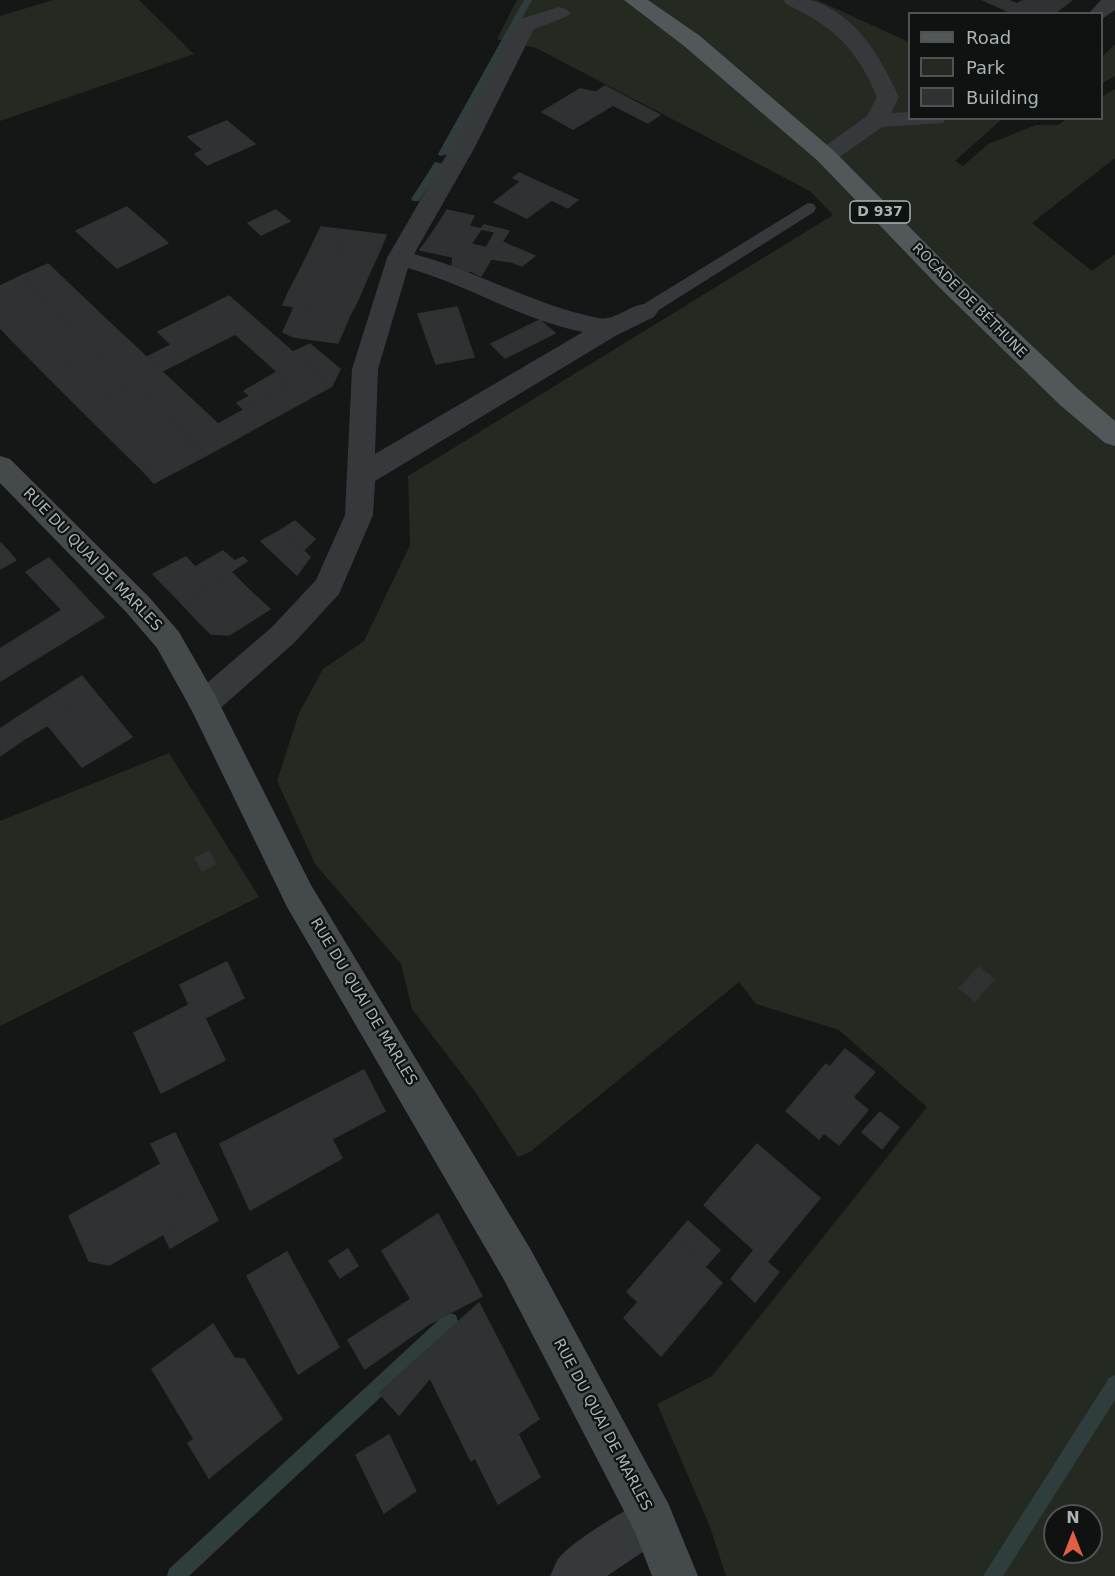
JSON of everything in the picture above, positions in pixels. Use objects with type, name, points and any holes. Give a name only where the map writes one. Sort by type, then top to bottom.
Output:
[{"type":"main road","name":"ROCADE DE BÉTHUNE","points":[[634,0],[692,41],[826,156],[947,280],[1070,398],[1115,436]]},
{"type":"street","points":[[793,0],[826,15],[860,42],[876,69],[888,97],[876,120],[826,156]]},
{"type":"street","points":[[1100,12],[1113,0]]},
{"type":"street","points":[[204,704],[283,635],[328,585],[359,515],[365,369],[399,258],[463,147],[525,25],[559,13]]},
{"type":"street","points":[[876,120],[908,119]]},
{"type":"street","points":[[399,258],[444,270],[559,319],[608,329]]},
{"type":"street","points":[[361,476],[608,329],[645,311]]},
{"type":"street","name":"RUE DU QUAI DE MARLES","points":[[0,466],[138,605],[168,640],[204,704],[299,896],[517,1264],[652,1519],[675,1576]]},
{"type":"street","points":[[573,1576],[585,1564],[652,1519]]},
{"type":"lane","points":[[645,311],[808,208]]},
{"type":"green space","points":[[53,0],[139,0],[194,54],[0,121],[0,16]]},
{"type":"green space","points":[[517,0],[817,0],[908,42],[908,120],[1001,120],[955,161],[963,166],[988,144],[1036,125],[1058,125],[1066,120],[1103,120],[1103,96],[1115,89],[1115,158],[1032,223],[1092,271],[1115,254],[1115,1576],[726,1576],[710,1527],[657,1404],[712,1376],[927,1107],[839,1030],[756,1004],[739,982],[530,1152],[518,1157],[476,1093],[412,1009],[401,964],[315,864],[277,781],[299,713],[323,669],[364,641],[410,545],[408,476],[833,215],[810,191],[536,48],[497,39]]},
{"type":"green space","points":[[1115,44],[1115,76],[1103,82],[1103,56]]},
{"type":"green space","points":[[169,753],[259,897],[0,1026],[0,821]]},
{"type":"building","points":[[983,0],[1008,0],[1017,4],[1023,0],[1072,0],[1057,12],[1010,12]]},
{"type":"building","points":[[605,86],[660,115],[648,123],[613,105],[573,129],[542,112],[580,89],[596,92]]},
{"type":"building","points":[[227,121],[255,144],[207,165],[195,154],[203,150],[188,137]]},
{"type":"building","points":[[519,173],[578,200],[568,208],[552,200],[541,208],[507,192],[521,181],[513,178]]},
{"type":"building","points":[[507,192],[541,208],[527,218],[494,202]]},
{"type":"building","points":[[127,207],[168,243],[117,268],[76,231]]},
{"type":"building","points":[[276,210],[290,221],[261,235],[248,223]]},
{"type":"building","points":[[447,210],[474,216],[469,226],[441,220]]},
{"type":"building","points":[[441,220],[481,229],[471,244],[431,235]]},
{"type":"building","points":[[484,225],[509,231],[497,250],[486,248],[495,232],[481,229]]},
{"type":"building","points":[[321,227],[386,235],[381,248],[315,239]]},
{"type":"building","points":[[431,235],[497,250],[502,242],[535,256],[522,266],[491,259],[481,276],[471,271],[465,273],[452,266],[453,257],[420,250]]},
{"type":"building","points":[[315,239],[342,243],[336,256],[309,252]]},
{"type":"building","points":[[342,243],[381,248],[375,261],[336,256]]},
{"type":"building","points":[[309,252],[375,261],[369,274],[303,264]]},
{"type":"building","points":[[48,264],[110,323],[83,336],[21,276]]},
{"type":"building","points":[[303,264],[369,274],[363,288],[296,278]]},
{"type":"building","points":[[21,276],[98,351],[47,376],[0,328],[0,286]]},
{"type":"building","points":[[296,278],[363,288],[357,302],[289,291]]},
{"type":"building","points":[[289,291],[357,302],[350,315],[283,305]]},
{"type":"building","points":[[229,296],[332,386],[261,425],[244,410],[291,384],[235,334],[186,359],[158,332]]},
{"type":"building","points":[[294,307],[350,315],[344,329],[288,321]]},
{"type":"building","points":[[457,307],[474,357],[436,364],[418,314]]},
{"type":"building","points":[[540,320],[555,333],[505,358],[491,344]]},
{"type":"building","points":[[288,321],[344,329],[338,343],[294,337],[283,332]]},
{"type":"building","points":[[110,323],[236,439],[207,455],[83,336]]},
{"type":"building","points":[[310,344],[340,369],[332,386],[293,352]]},
{"type":"building","points":[[171,345],[186,359],[162,371],[147,357]]},
{"type":"building","points":[[98,351],[133,384],[82,411],[47,376]]},
{"type":"building","points":[[277,372],[291,384],[244,410],[237,403],[250,396],[244,391]]},
{"type":"building","points":[[133,384],[193,442],[142,470],[82,411]]},
{"type":"building","points":[[244,410],[261,425],[236,439],[218,424]]},
{"type":"building","points":[[193,442],[207,455],[154,483],[142,470]]},
{"type":"building","points":[[295,521],[315,539],[303,551],[281,530]]},
{"type":"building","points":[[281,530],[285,533],[265,545],[261,541]]},
{"type":"building","points":[[285,533],[301,548],[282,561],[265,545]]},
{"type":"building","points":[[0,544],[16,560],[0,569]]},
{"type":"building","points":[[301,548],[310,557],[297,575],[282,561]]},
{"type":"building","points":[[223,551],[235,561],[243,557],[247,561],[182,604],[153,574],[186,557],[195,567]]},
{"type":"building","points":[[49,558],[104,617],[0,681],[0,649],[62,610],[26,572]]},
{"type":"building","points":[[232,573],[247,588],[197,620],[182,604]]},
{"type":"building","points":[[247,588],[270,609],[229,635],[211,634],[197,620]]},
{"type":"building","points":[[82,676],[94,691],[45,722],[48,725],[26,738],[12,721]]},
{"type":"building","points":[[94,691],[132,737],[82,767],[45,722]]},
{"type":"building","points":[[12,721],[26,738],[0,756],[0,729]]},
{"type":"building","points":[[209,851],[216,864],[202,871],[195,858]]},
{"type":"building","points":[[227,962],[244,998],[205,1018],[225,1060],[161,1093],[134,1033],[189,1005],[180,985]]},
{"type":"building","points":[[979,967],[994,979],[975,1001],[959,988]]},
{"type":"building","points":[[845,1049],[875,1072],[853,1097],[868,1110],[839,1145],[824,1133],[819,1139],[786,1111],[826,1064],[830,1067]]},
{"type":"building","points":[[364,1070],[385,1111],[332,1139],[342,1158],[250,1210],[220,1144]]},
{"type":"building","points":[[880,1112],[899,1127],[882,1149],[862,1132]]},
{"type":"building","points":[[175,1133],[200,1184],[178,1196],[190,1219],[109,1265],[89,1261],[69,1216],[161,1164],[151,1144]]},
{"type":"building","points":[[757,1144],[820,1198],[767,1262],[779,1272],[755,1302],[731,1279],[754,1250],[704,1205]]},
{"type":"building","points":[[200,1184],[218,1220],[170,1248],[163,1234],[190,1219],[178,1196]]},
{"type":"building","points":[[438,1214],[482,1296],[429,1324],[365,1369],[348,1340],[411,1299],[382,1251]]},
{"type":"building","points":[[688,1221],[720,1250],[705,1267],[674,1237]]},
{"type":"building","points":[[674,1237],[722,1283],[661,1356],[624,1318],[638,1302],[627,1292]]},
{"type":"building","points":[[348,1249],[358,1266],[340,1278],[329,1261]]},
{"type":"building","points":[[287,1252],[339,1347],[298,1374],[247,1276]]},
{"type":"building","points":[[479,1303],[539,1419],[518,1434],[540,1477],[498,1504],[475,1458],[471,1461],[430,1378],[399,1415],[379,1393]]},
{"type":"building","points":[[213,1324],[234,1358],[244,1359],[282,1419],[209,1478],[188,1443],[194,1439],[152,1369]]},
{"type":"building","points":[[389,1435],[416,1491],[384,1513],[356,1455]]},
{"type":"waterway","points":[[443,154],[528,0]]},
{"type":"waterway","points":[[416,199],[438,164]]},
{"type":"waterway","points":[[176,1576],[450,1321]]},
{"type":"waterway","points":[[992,1576],[1115,1384]]}]
